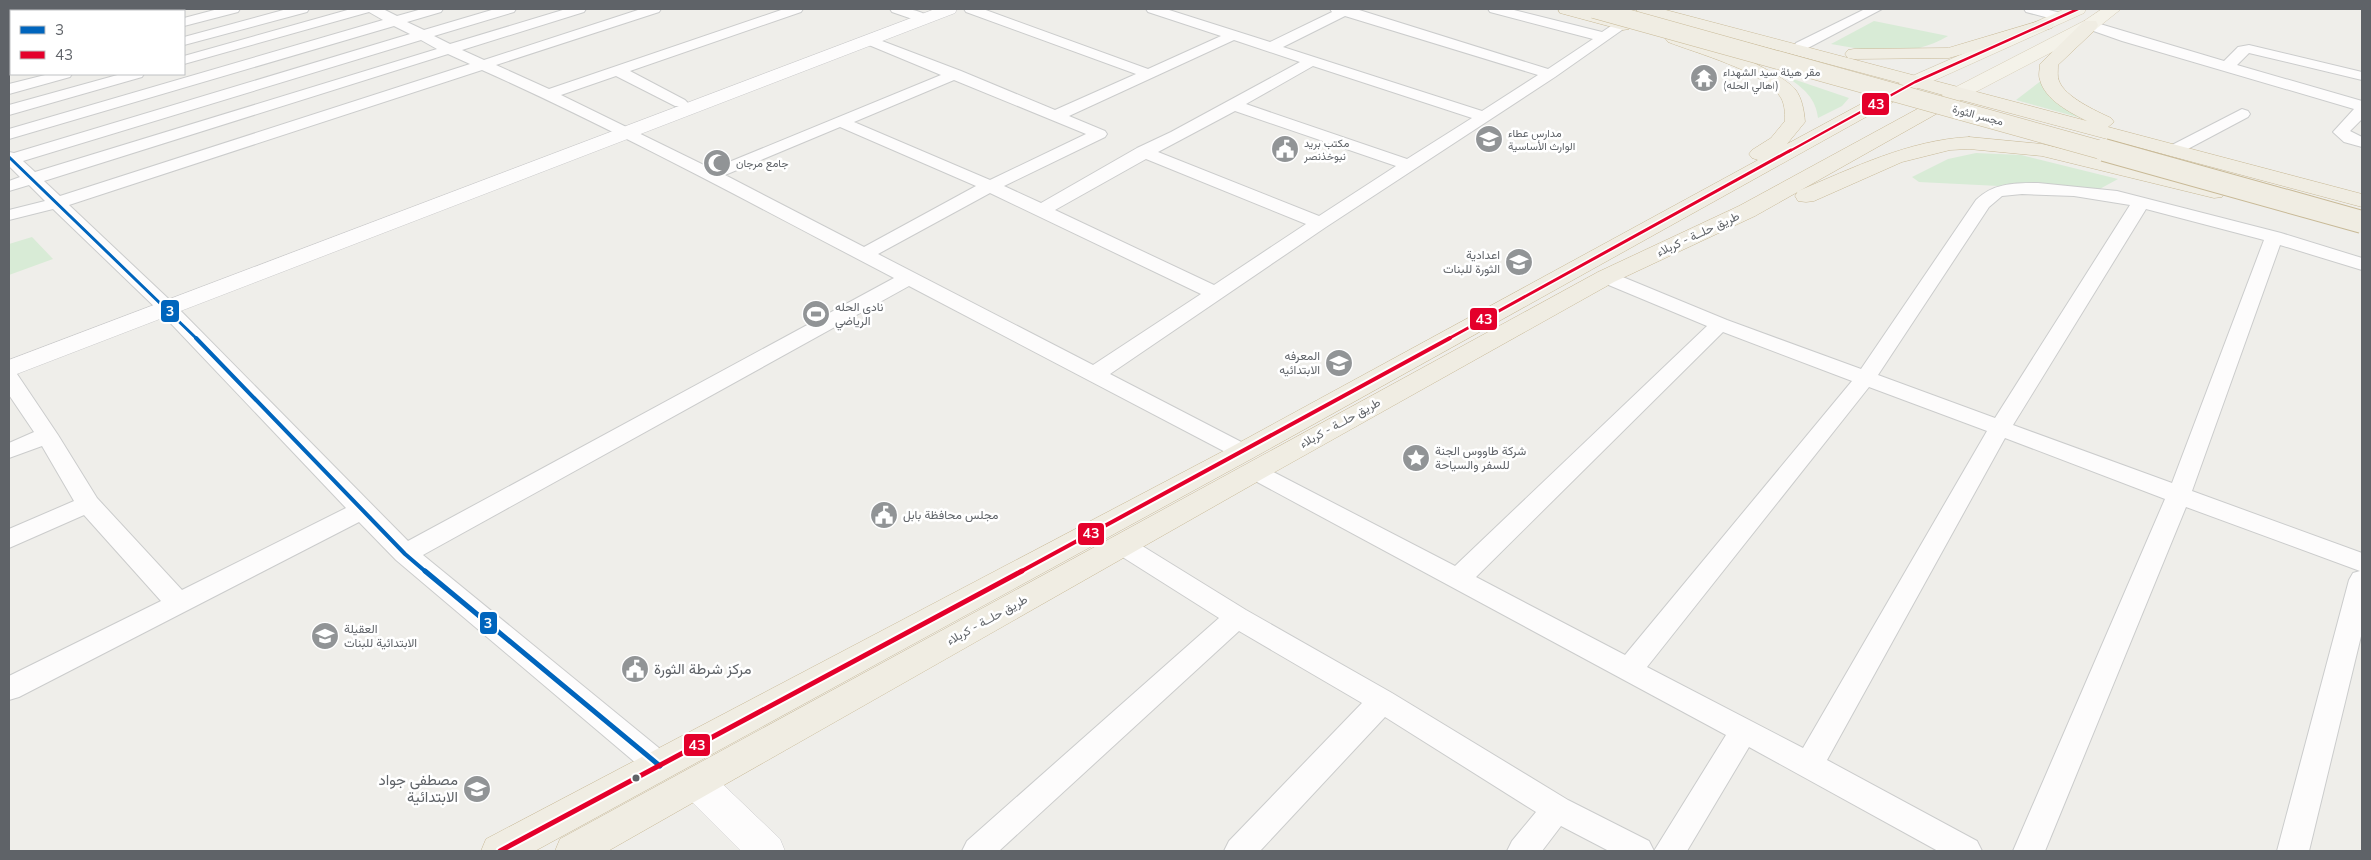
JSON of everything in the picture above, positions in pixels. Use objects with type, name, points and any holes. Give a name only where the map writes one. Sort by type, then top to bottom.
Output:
[{"type":"highway","points":[[1566,9],[1619,17],[1759,71],[1787,91],[1794,106],[1795,122],[1778,142],[1739,166],[1691,207]]},
{"type":"highway","name":"مجسر الثورة","points":[[1594,9],[2362,222]]},
{"type":"highway","points":[[1644,9],[1800,48],[1957,94],[2362,201]]},
{"type":"highway","name":"مجسر الثورة","points":[[1619,17],[2362,213]]},
{"type":"highway","points":[[1800,48],[1858,55],[1939,54],[1971,47],[2053,20]]},
{"type":"highway","points":[[2090,25],[2048,64],[2049,80],[2057,91],[2073,105],[2097,119],[2231,166]]},
{"type":"highway","points":[[1674,38],[1928,112],[2095,156],[2214,192]]},
{"type":"highway","points":[[1782,70],[1800,71],[1812,65],[1814,59],[1800,48]]},
{"type":"highway","name":"طريق حلــة - كربلاء","points":[[574,851],[1122,544],[1248,461],[1691,207],[1915,82]]},
{"type":"highway","name":"طريق حلــة - كربلاء","points":[[500,851],[660,766],[1606,277],[1747,211],[1928,112],[1957,94]]},
{"type":"highway","points":[[2095,156],[2076,146],[2072,136],[2077,132],[2090,130],[2110,134]]},
{"type":"highway","points":[[1747,211],[1812,194],[1895,158],[1950,144],[1969,143],[2042,150],[2214,192],[2362,232]]},
{"type":"main road","name":"طريق حلــة - كربلاء","points":[[1915,82],[2078,9]]},
{"type":"main road","name":"طريق حلــة - كربلاء","points":[[1957,94],[2090,25],[2113,9]]},
{"type":"street","points":[[185,22],[232,9]]},
{"type":"street","points":[[185,41],[302,9]]},
{"type":"street","points":[[185,61],[365,9]]},
{"type":"street","points":[[373,9],[448,49],[548,94],[711,175],[1095,374],[1458,579],[1810,765],[1966,851]]},
{"type":"street","points":[[9,134],[436,9]]},
{"type":"street","points":[[509,9],[9,159],[57,202],[162,304],[405,554],[660,766]]},
{"type":"street","points":[[9,186],[579,9]]},
{"type":"street","points":[[9,215],[57,202],[650,9]]},
{"type":"street","points":[[548,94],[796,9]]},
{"type":"street","points":[[620,130],[680,103],[915,13],[949,9]]},
{"type":"street","points":[[971,9],[1149,74]]},
{"type":"street","points":[[1153,9],[1485,117]]},
{"type":"street","points":[[1495,9],[1603,37]]},
{"type":"street","points":[[1800,48],[1876,9]]},
{"type":"street","points":[[2031,9],[2053,20]]},
{"type":"street","points":[[1271,47],[1343,10],[1550,74]]},
{"type":"street","points":[[9,369],[162,304],[620,130],[869,40],[915,13]]},
{"type":"street","points":[[1095,374],[1217,294],[1320,223],[1411,166],[1550,74],[1603,37],[1619,17]]},
{"type":"street","points":[[2090,25],[2362,108],[2341,132],[2350,140],[2362,142]]},
{"type":"street","points":[[1056,116],[1234,35]]},
{"type":"street","points":[[864,254],[990,186],[1099,134],[869,40]]},
{"type":"street","points":[[2227,67],[2243,50],[2248,49],[2362,76]]},
{"type":"street","points":[[1040,211],[1143,152],[1236,106],[1313,60]]},
{"type":"street","points":[[185,62],[279,130]]},
{"type":"street","points":[[617,70],[680,103]]},
{"type":"street","points":[[711,175],[956,74]]},
{"type":"street","points":[[9,89],[61,75]]},
{"type":"street","points":[[9,110],[133,75]]},
{"type":"street","points":[[1236,106],[1411,166]]},
{"type":"street","points":[[2178,148],[2242,114]]},
{"type":"street","points":[[841,122],[990,186],[1217,294]]},
{"type":"street","points":[[1143,152],[1320,223]]},
{"type":"street","points":[[1630,670],[1865,378],[1982,204],[1994,193],[2010,188],[2095,192],[2141,202],[2274,237],[2362,264]]},
{"type":"street","points":[[9,222],[57,202]]},
{"type":"street","points":[[1810,765],[2000,428],[2141,202]]},
{"type":"street","points":[[2029,851],[2179,495],[2274,237]]},
{"type":"street","points":[[1606,277],[1720,324],[2362,563]]},
{"type":"street","points":[[405,554],[909,278]]},
{"type":"street","points":[[9,354],[162,304]]},
{"type":"street","points":[[1458,579],[1720,324]]},
{"type":"street","points":[[9,378],[47,435],[88,504],[178,603]]},
{"type":"street","points":[[9,451],[47,435]]},
{"type":"street","points":[[9,539],[88,504]]},
{"type":"street","points":[[9,689],[362,510]]},
{"type":"street","points":[[1122,544],[1237,617],[1382,701],[1557,809],[1638,851]]},
{"type":"street","points":[[2293,851],[2362,580]]},
{"type":"street","points":[[978,851],[1237,617]]},
{"type":"street","points":[[1240,851],[1382,701]]},
{"type":"street","points":[[1670,851],[1744,730]]},
{"type":"street","points":[[697,783],[766,851]]},
{"type":"street","points":[[1523,851],[1557,809]]},
{"type":"green space","points":[[1874,21],[1948,36],[1920,48],[1906,50],[1861,49],[1831,44]]},
{"type":"green space","points":[[1788,78],[1849,98],[1842,106],[1818,118],[1812,100],[1799,86]]},
{"type":"green space","points":[[2042,80],[2092,121],[2016,100]]},
{"type":"green space","points":[[1976,153],[2021,155],[2118,179],[2096,191],[1919,182],[1912,177],[1948,159]]},
{"type":"green space","points":[[32,237],[53,259],[9,275],[9,244]]},
{"type":"transit line","name":"43","points":[[500,851],[1243,452],[1915,82],[2078,9]]},
{"type":"transit line","name":"3","points":[[9,157],[167,308],[405,554],[660,766]]},
{"type":"place","name":"مقر هيئة سيد الشهداء (اهالي الحله)","points":[[1704,78]]},
{"type":"place","name":"مدارس عطاء الوارث الأساسية","points":[[1489,139]]},
{"type":"place","name":"مكتب بريد نبوخذنصر","points":[[1285,149]]},
{"type":"place","name":"جامع مرجان","points":[[717,163]]},
{"type":"place","name":"اعدادية الثورة للبنات","points":[[1519,262]]},
{"type":"place","name":"نادي الحله الرياضي","points":[[816,314]]},
{"type":"place","name":"المعرفه الابتدائيه","points":[[1339,363]]},
{"type":"place","name":"شركة طاووس الجنة للسفر والسياحة","points":[[1416,458]]},
{"type":"place","name":"مجلس محافظة بابل","points":[[884,515]]},
{"type":"place","name":"العقيلة الابتدائية للبنات","points":[[325,636]]},
{"type":"place","name":"مركز شرطة الثورة","points":[[635,669]]},
{"type":"place","name":"مصطفى جواد الابتدائية","points":[[477,789]]}]
